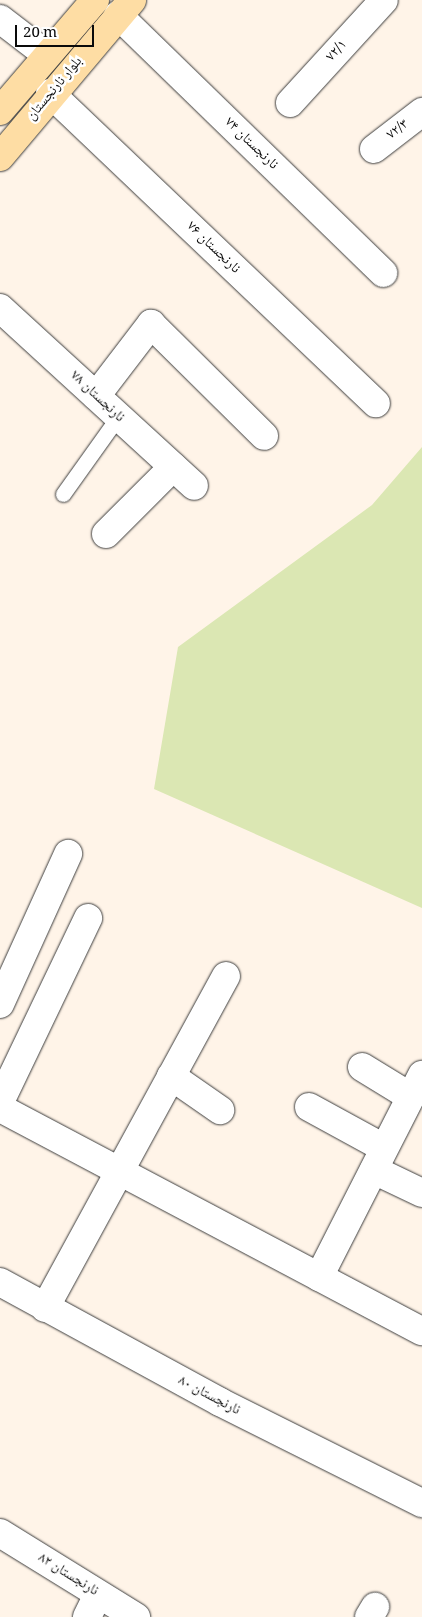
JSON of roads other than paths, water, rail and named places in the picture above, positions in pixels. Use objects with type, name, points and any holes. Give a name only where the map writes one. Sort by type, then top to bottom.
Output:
[{"type":"main road","name":"بلوار نارنجستان","points":[[0,111],[95,0]]},
{"type":"main road","name":"بلوار نارنجستان","points":[[0,157],[50,93],[125,8]]},
{"type":"street","name":"۷۲/۱","points":[[290,103],[384,0]]},
{"type":"street","name":"نارنجستان ۷۴","points":[[125,8],[383,274]]},
{"type":"street","points":[[0,19],[46,55]]},
{"type":"street","name":"نارنجستان ۷۶","points":[[50,93],[376,403]]},
{"type":"street","name":"۷۲/۳","points":[[374,149],[422,112]]},
{"type":"street","name":"نارنجستان ۷۸","points":[[0,308],[194,486]]},
{"type":"street","points":[[96,396],[151,324],[264,436]]},
{"type":"street","points":[[106,534],[173,467]]},
{"type":"street","points":[[0,1004],[9,959],[68,854]]},
{"type":"street","points":[[0,1102],[88,918]]},
{"type":"street","points":[[45,1308],[226,976]]},
{"type":"street","points":[[319,1277],[416,1086],[362,1067]]},
{"type":"street","points":[[171,1076],[220,1110]]},
{"type":"street","points":[[308,1107],[422,1193]]},
{"type":"street","points":[[0,1108],[422,1331]]},
{"type":"street","name":"نارنجستان ۸۰","points":[[0,1282],[45,1308],[422,1503]]},
{"type":"street","name":"نارنجستان ۸۲","points":[[0,1533],[93,1606],[136,1617]]},
{"type":"lane","points":[[63,494],[118,417]]}]
